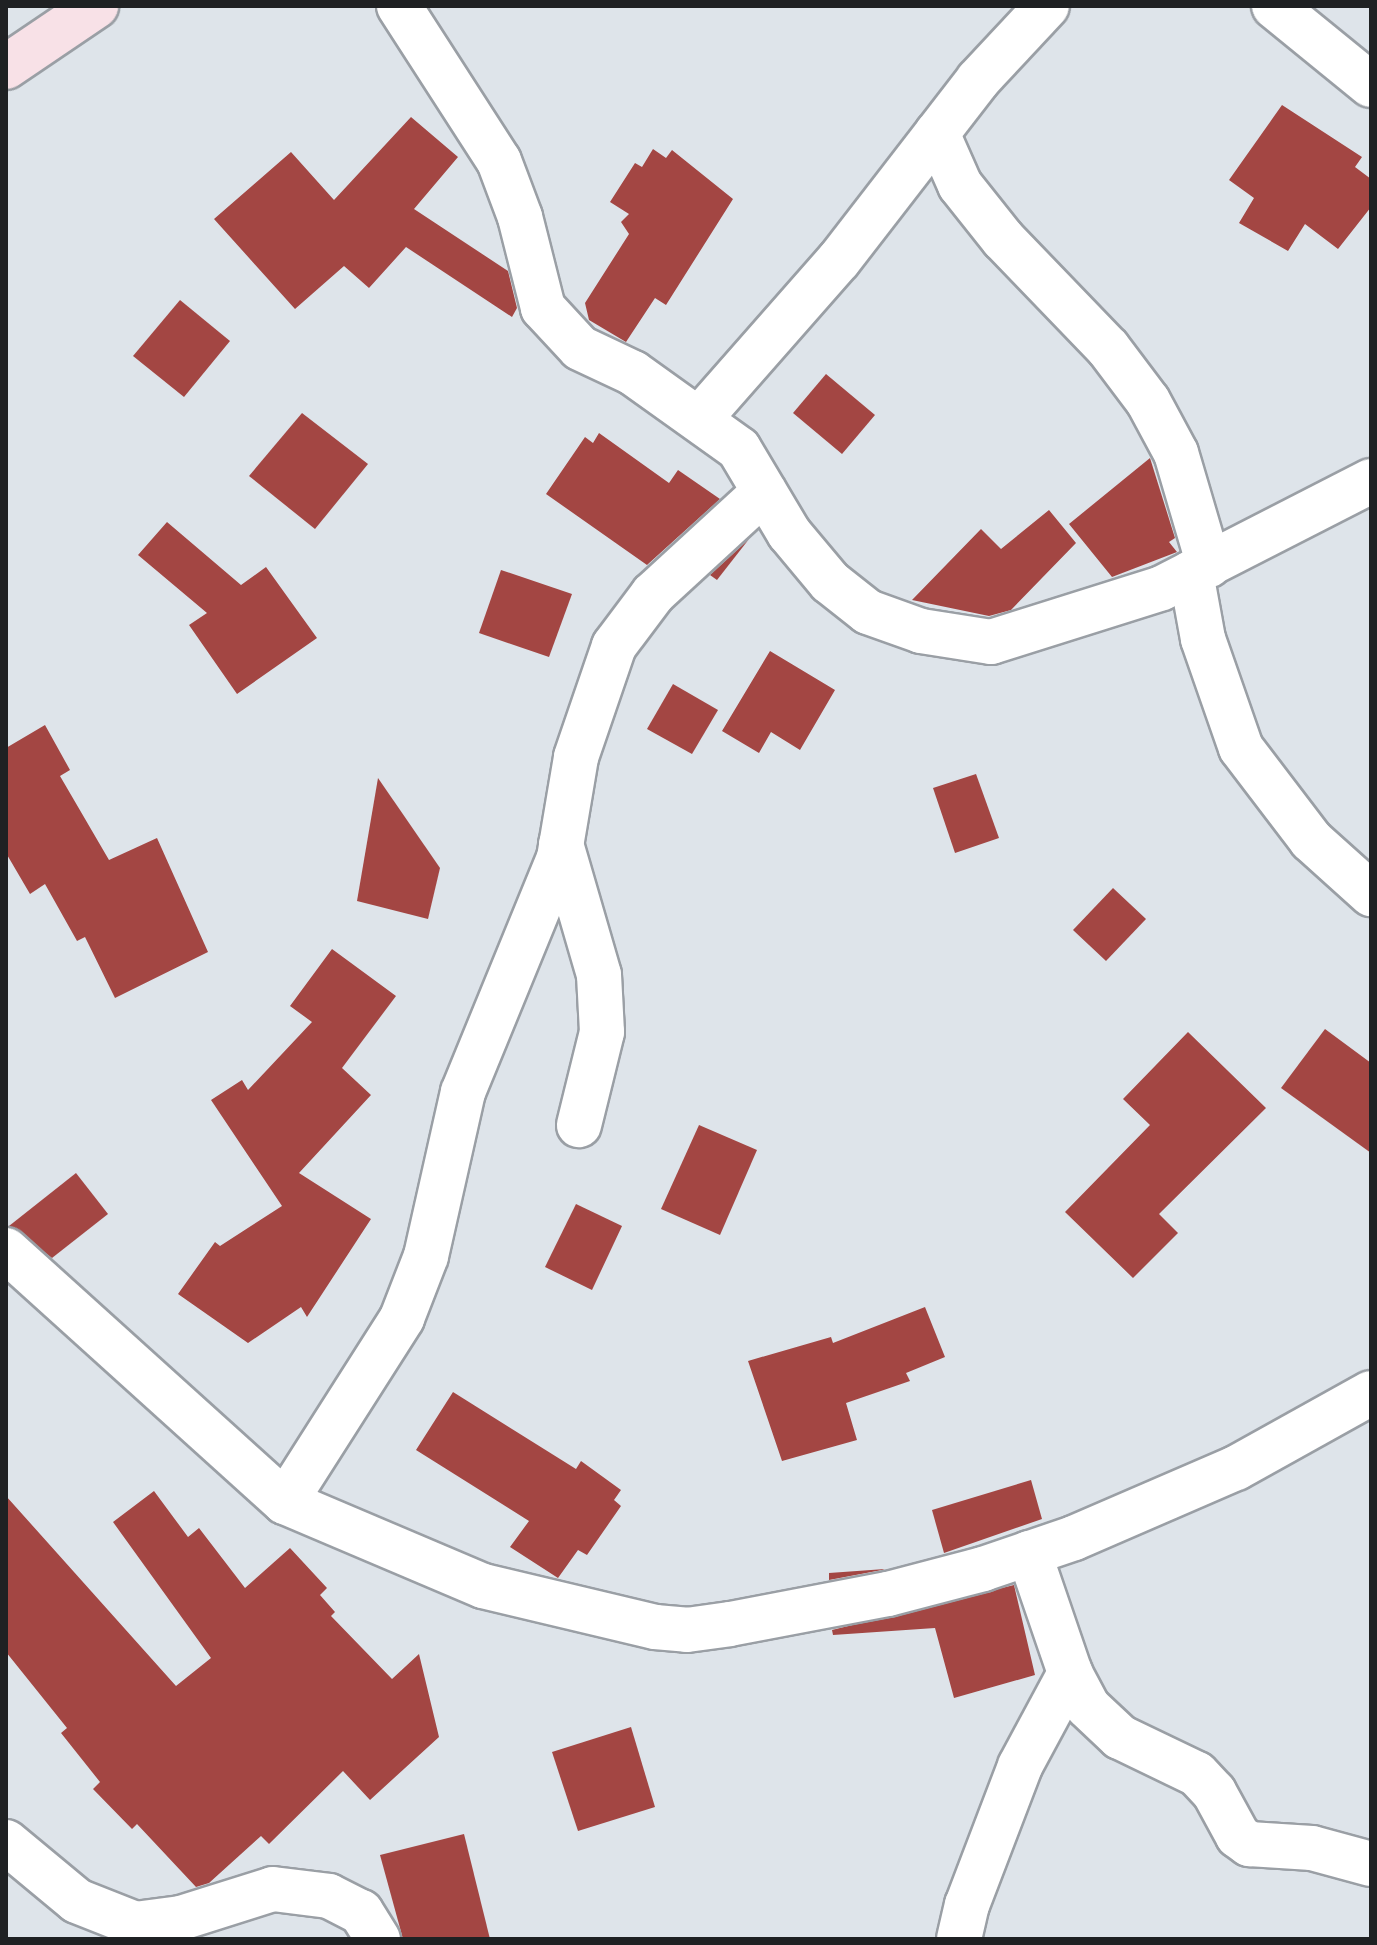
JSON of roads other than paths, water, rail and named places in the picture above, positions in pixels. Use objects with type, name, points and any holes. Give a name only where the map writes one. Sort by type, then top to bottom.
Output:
[{"type":"main road","points":[[6,67],[96,6]]},
{"type":"street","points":[[399,6],[499,161],[520,217],[543,308],[580,348],[633,373],[700,418],[739,449],[789,533],[830,582],[868,612],[921,631],[991,642],[1162,588],[1371,481]]},
{"type":"street","points":[[700,418],[839,260],[978,80],[1047,6]]},
{"type":"street","points":[[1274,6],[1371,85]]},
{"type":"street","points":[[937,133],[960,185],[1003,239],[1108,348],[1148,401],[1176,453],[1200,569],[1203,639],[1241,748],[1311,840],[1371,894]]},
{"type":"street","points":[[285,1502],[402,1318],[426,1256],[463,1092],[561,844],[576,757],[614,646],[653,594],[764,492]]},
{"type":"street","points":[[561,844],[599,975],[602,1032],[579,1125]]},
{"type":"street","points":[[6,1250],[285,1502],[483,1586],[593,1614],[687,1630],[888,1594],[1029,1553],[1236,1468],[1371,1393]]},
{"type":"street","points":[[1029,1553],[1070,1673],[1088,1707],[1120,1737],[1197,1774],[1214,1792],[1238,1836],[1249,1844],[1312,1848],[1371,1864]]},
{"type":"street","points":[[959,1939],[967,1905],[1020,1766],[1070,1673]]},
{"type":"street","points":[[6,1842],[77,1901],[135,1924],[181,1918],[273,1889],[329,1896],[361,1912],[378,1939]]}]
